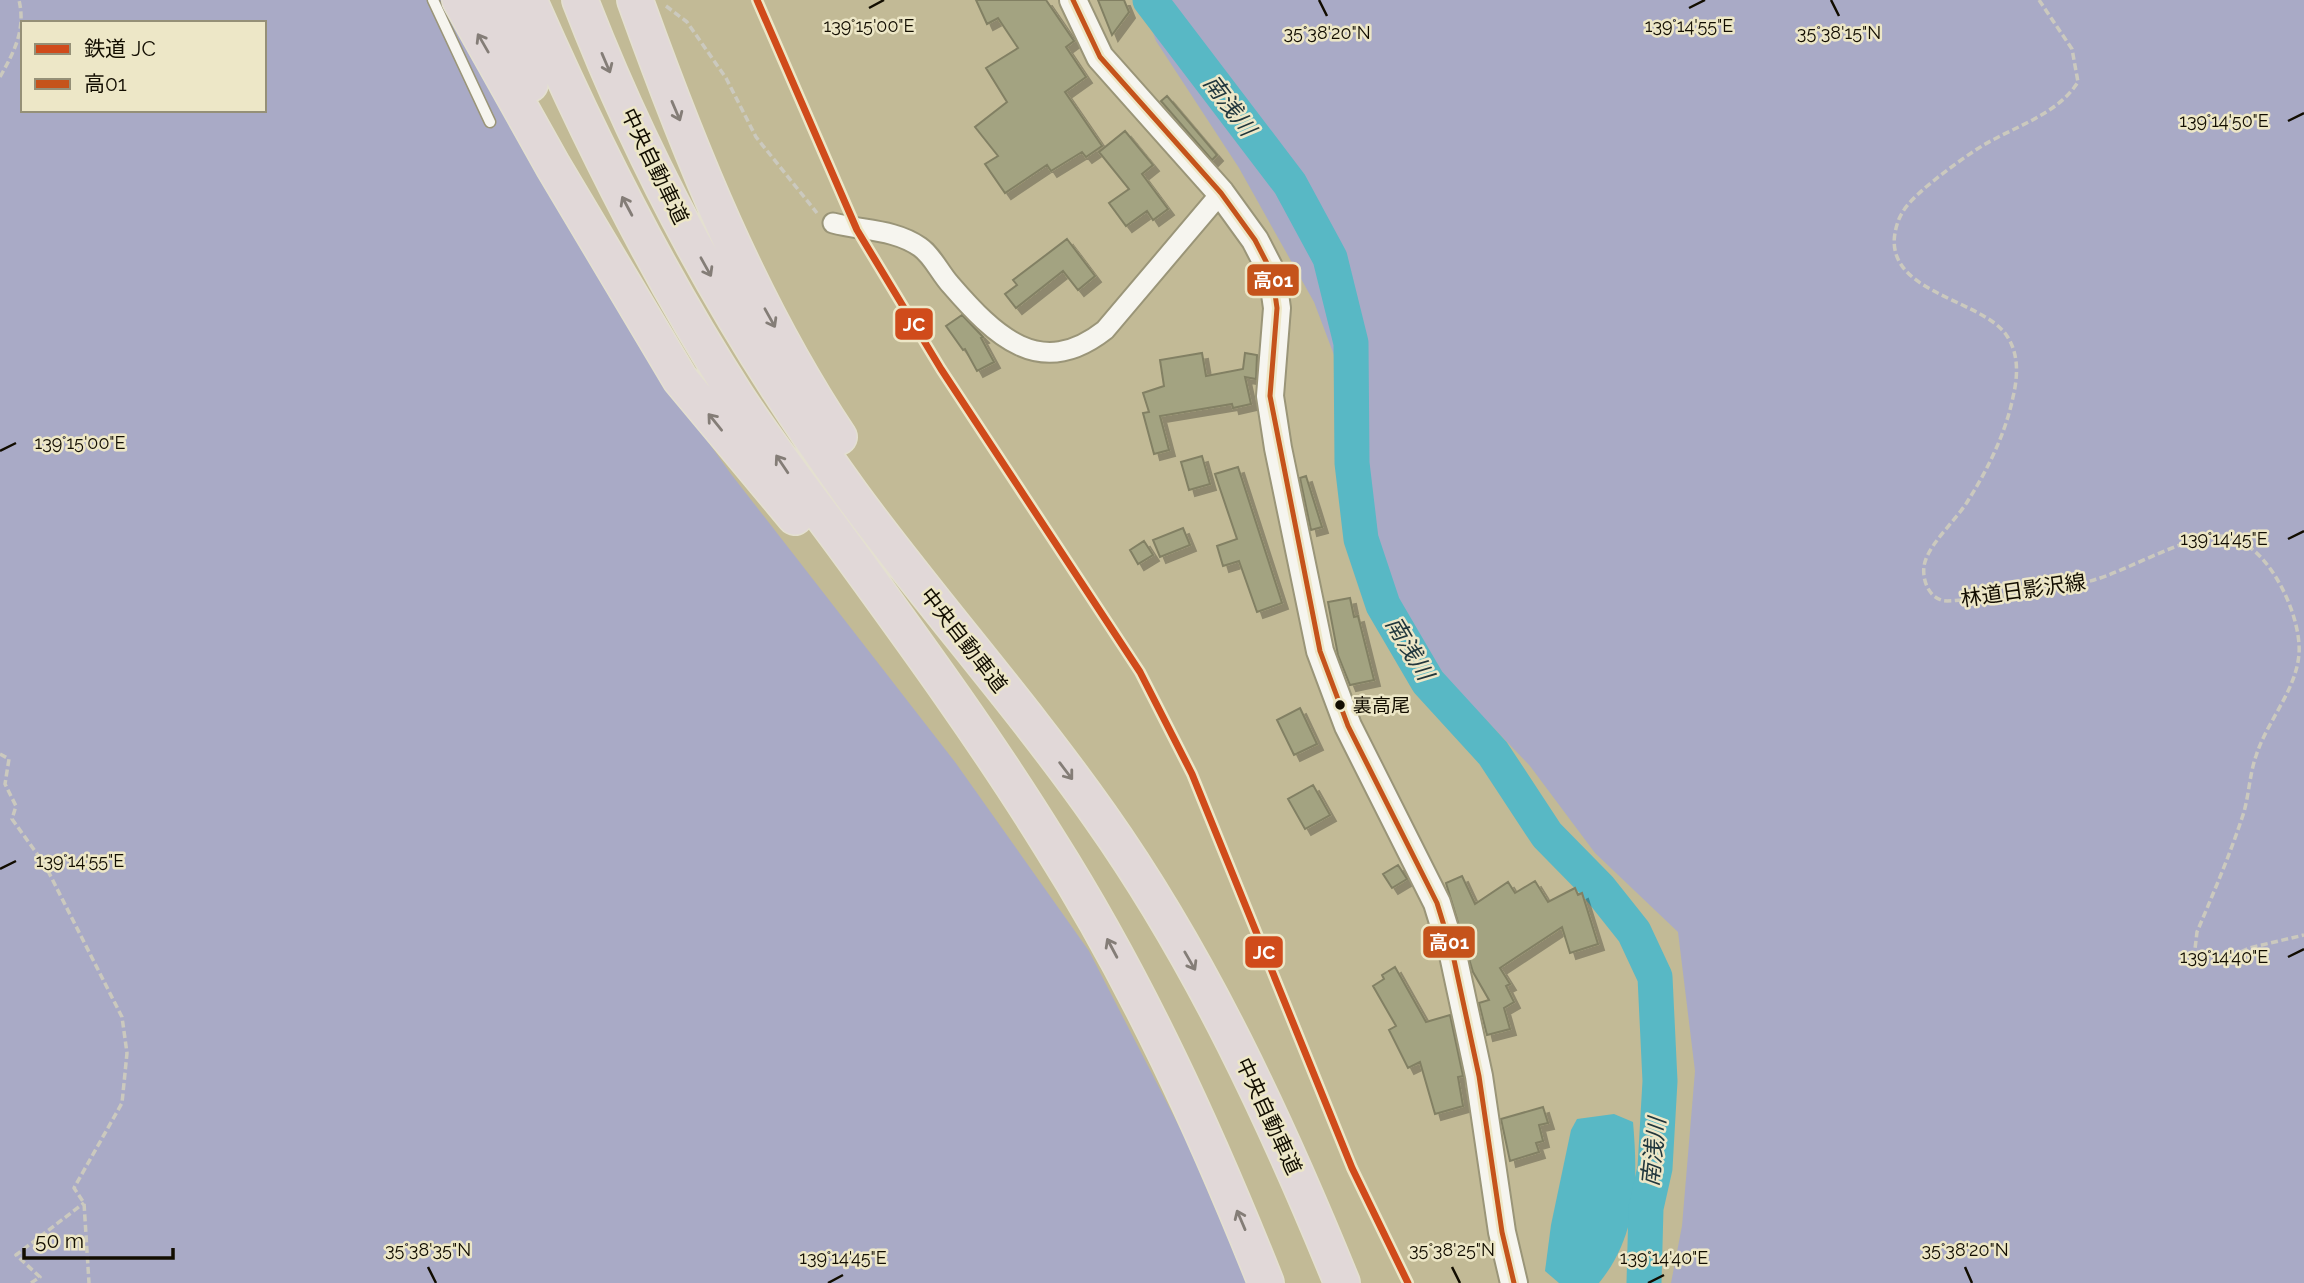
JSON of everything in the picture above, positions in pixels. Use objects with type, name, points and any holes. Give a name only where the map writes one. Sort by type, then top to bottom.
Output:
[{"type":"highway","points":[[460,0],[553,166],[680,379],[800,524],[1048,839]]},
{"type":"highway","points":[[493,0],[605,250]]},
{"type":"highway","name":"中央自動車道","points":[[529,0],[598,151],[682,309],[793,480],[853,557],[1048,839],[1100,925],[1147,1013],[1191,1106],[1266,1283]]},
{"type":"highway","name":"中央自動車道","points":[[580,0],[666,192],[748,339],[851,493],[1100,816],[1158,904],[1254,1081],[1342,1283]]},
{"type":"highway","points":[[643,0],[667,90],[736,250],[784,344],[834,430],[1040,737]]},
{"type":"main road","points":[[1073,0],[1100,57],[1221,193],[1255,240],[1272,273],[1277,308],[1270,396],[1285,485],[1320,651],[1348,726],[1437,903],[1453,955],[1474,1051],[1502,1232],[1514,1283]]},
{"type":"street","points":[[833,223],[896,234],[923,248],[949,284],[1000,335],[1023,348],[1045,353],[1067,353],[1090,342],[1105,330],[1221,193]]},
{"type":"lane","points":[[433,0],[490,122]]},
{"type":"path","points":[[0,77],[17,47],[22,12],[19,0]]},
{"type":"path","points":[[643,0],[687,22],[726,78],[756,136],[817,213],[833,223]]},
{"type":"path","name":"林道日影沢線","points":[[2039,0],[2072,50],[2078,82],[2069,97],[1982,147],[1936,179],[1905,208],[1898,222],[1896,247],[1903,266],[1934,292],[1986,318],[2005,333],[2014,350],[2017,371],[2007,424],[1970,498],[1926,560],[1924,576],[1929,592],[1941,601],[1962,600],[2093,580],[2182,546],[2220,536],[2247,545],[2264,558],[2280,584],[2292,619],[2299,652],[2295,676],[2256,756],[2243,816],[2197,932],[2195,949],[2205,961],[2220,962],[2249,948],[2304,935]]},
{"type":"path","points":[[0,754],[9,759],[5,784],[16,806],[12,819],[45,865],[122,1017],[127,1053],[122,1103],[74,1188],[83,1203],[89,1283]]},
{"type":"path","points":[[31,1283],[40,1277],[16,1255],[83,1203]]},
{"type":"shaded area","points":[[0,0],[444,0],[652,363],[731,474],[955,762],[1089,951],[1185,1138],[1247,1283],[0,1283]]},
{"type":"shaded area","points":[[1141,0],[2304,0],[2304,1283],[1671,1283],[1682,1226],[1695,1071],[1678,932],[1595,853],[1530,766],[1445,677],[1376,562],[1365,437],[1314,302],[1239,168],[1156,41]]},
{"type":"water","points":[[1614,1114],[1633,1122],[1635,1186],[1628,1226],[1612,1265],[1599,1283],[1559,1283],[1545,1271],[1551,1225],[1571,1130],[1577,1119]]},
{"type":"building","points":[[976,0],[1046,0],[1074,41],[1066,47],[1086,77],[1065,92],[1102,146],[1086,157],[1082,152],[1051,171],[1047,165],[1005,193],[985,164],[998,156],[975,127],[1007,102],[986,68],[1018,48],[998,18],[987,24]]},
{"type":"building","points":[[1098,0],[1124,0],[1129,12],[1112,35]]},
{"type":"building","points":[[1167,96],[1217,155],[1212,160],[1161,101]]},
{"type":"building","points":[[1125,131],[1153,165],[1142,174],[1168,209],[1153,220],[1147,211],[1126,226],[1109,203],[1129,189],[1099,152]]},
{"type":"building","points":[[1067,239],[1095,276],[1078,290],[1063,271],[1016,308],[1005,294],[1017,285],[1013,280]]},
{"type":"building","points":[[962,315],[983,337],[981,338],[994,362],[977,371],[965,349],[963,350],[946,326]]},
{"type":"building","points":[[1202,353],[1206,376],[1243,369],[1245,353],[1257,355],[1256,379],[1245,377],[1251,404],[1233,408],[1232,404],[1160,416],[1169,450],[1154,454],[1143,413],[1149,412],[1143,393],[1164,386],[1160,360]]},
{"type":"building","points":[[1202,456],[1210,484],[1189,490],[1181,462]]},
{"type":"building","points":[[1238,467],[1282,603],[1257,612],[1239,561],[1223,566],[1217,546],[1237,539],[1215,474]]},
{"type":"building","points":[[1306,476],[1322,527],[1311,530],[1300,478]]},
{"type":"building","points":[[1183,528],[1190,545],[1160,557],[1153,540]]},
{"type":"building","points":[[1144,541],[1153,555],[1138,564],[1130,550]]},
{"type":"building","points":[[1350,598],[1354,617],[1358,616],[1374,680],[1350,685],[1338,655],[1328,602]]},
{"type":"building","points":[[1300,708],[1317,744],[1294,755],[1277,720]]},
{"type":"building","points":[[1313,785],[1330,815],[1305,829],[1288,799]]},
{"type":"building","points":[[1398,865],[1407,879],[1392,888],[1383,874]]},
{"type":"building","points":[[1462,876],[1475,904],[1508,882],[1515,893],[1535,881],[1548,902],[1575,888],[1578,895],[1582,893],[1598,944],[1570,953],[1562,927],[1500,968],[1510,984],[1506,986],[1514,1002],[1504,1008],[1510,1029],[1487,1035],[1479,1003],[1489,1000],[1473,972],[1446,883]]},
{"type":"building","points":[[1395,967],[1426,1022],[1450,1015],[1463,1076],[1458,1077],[1463,1106],[1435,1114],[1420,1062],[1408,1068],[1389,1030],[1396,1026],[1373,986],[1384,979],[1382,975]]},
{"type":"building","points":[[1543,1107],[1548,1123],[1539,1125],[1543,1141],[1536,1143],[1539,1152],[1510,1161],[1501,1119]]},
{"type":"waterway","name":"南浅川","points":[[1150,0],[1290,184],[1330,258],[1351,343],[1352,463],[1361,539],[1383,605],[1428,682],[1493,753],[1547,835],[1599,888],[1634,932],[1655,977],[1660,1081],[1655,1168],[1646,1208],[1644,1283]]},
{"type":"rail line","name":"JC","points":[[757,0],[857,230],[941,369],[1140,672],[1192,774],[1352,1168],[1408,1283]]},
{"type":"transit line","name":"高01","points":[[1073,0],[1100,57],[1221,193],[1255,240],[1272,273],[1277,308],[1270,396],[1320,651],[1348,726],[1437,903],[1453,955],[1479,1076],[1502,1232],[1514,1283]]},
{"type":"place","name":"裏高尾","points":[[1340,705]]}]
